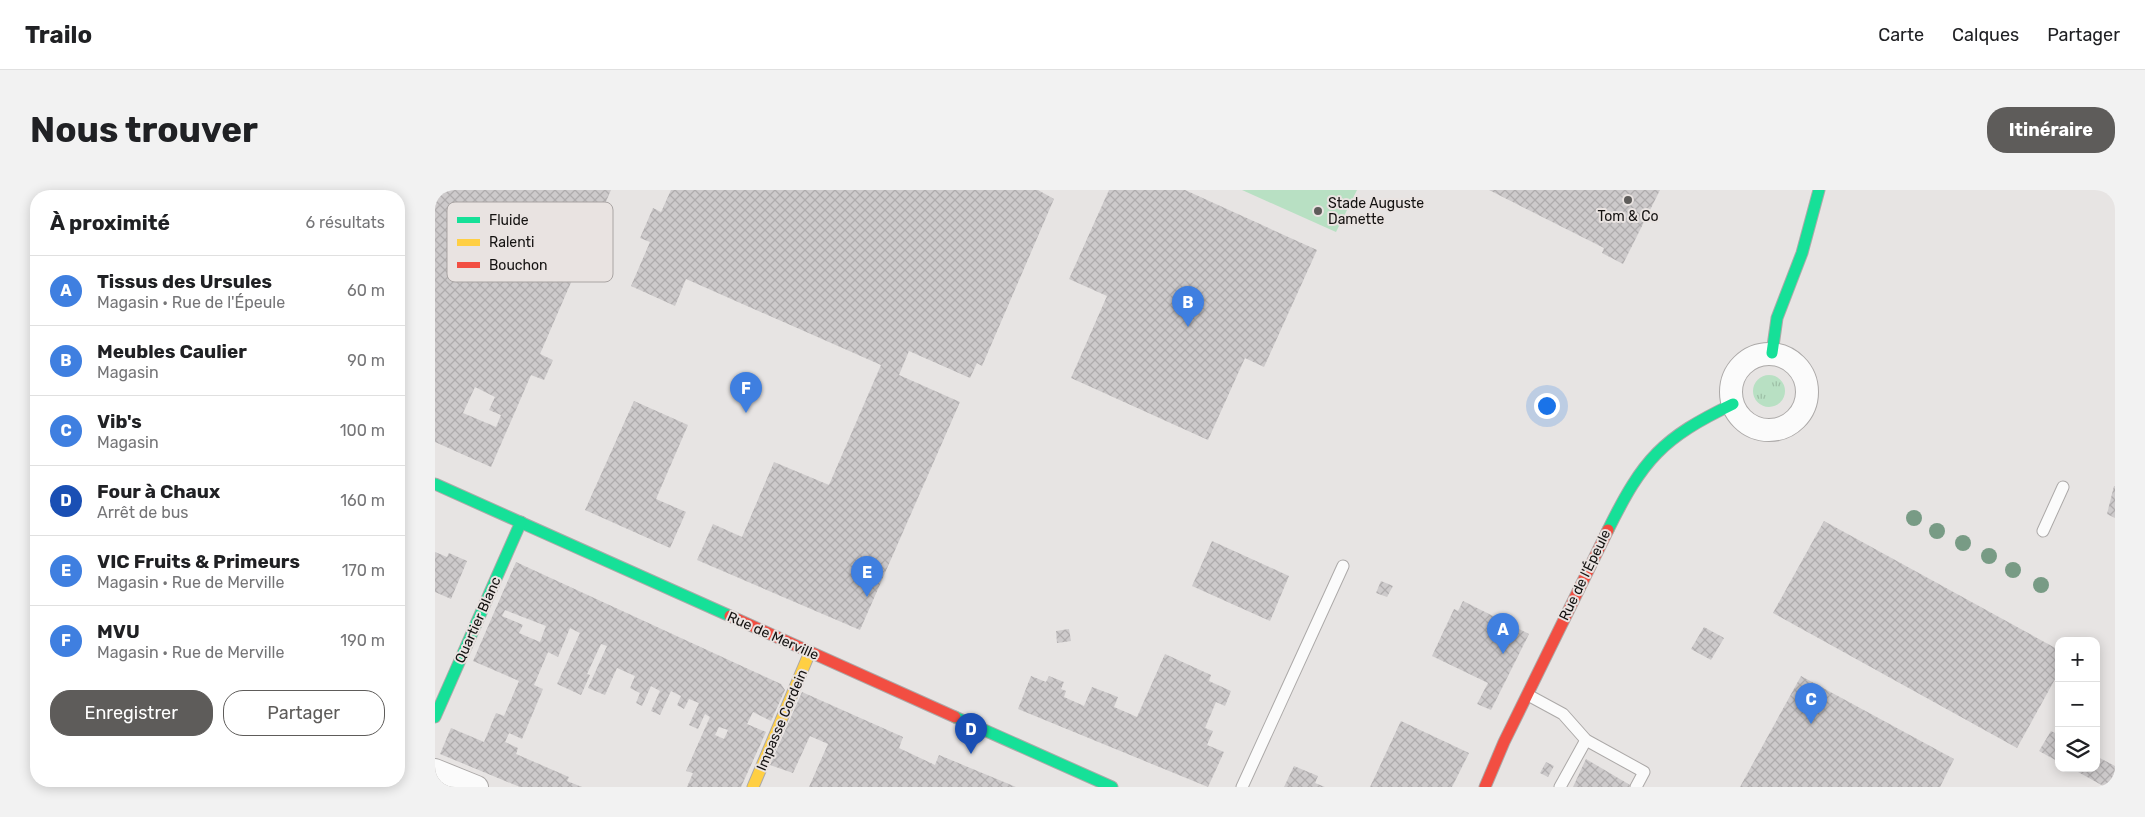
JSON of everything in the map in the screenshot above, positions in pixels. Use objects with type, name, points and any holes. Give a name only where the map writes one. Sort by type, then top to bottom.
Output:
[{"type":"street","points":[[1772,353],[1779,312],[1802,253],[1819,190]]},
{"type":"street","points":[[1772,353],[1790,360],[1799,369],[1805,380],[1806,400],[1798,417],[1781,427],[1762,429],[1744,420],[1733,404],[1731,391],[1736,372],[1749,359],[1760,354],[1772,353]]},
{"type":"street","name":"Rue de l'Épeule","points":[[1485,787],[1504,742],[1619,507],[1644,465],[1657,449],[1685,428],[1733,404]]},
{"type":"street","name":"Rue de Merville","points":[[435,484],[811,652],[1079,781],[1112,787]]},
{"type":"street","name":"Quartier Blanc","points":[[435,717],[521,522]]},
{"type":"street","name":"Impasse Cordein","points":[[753,787],[811,652]]},
{"type":"street","points":[[435,770],[477,787]]},
{"type":"lane","points":[[2043,531],[2063,487]]},
{"type":"lane","points":[[1242,787],[1343,566]]},
{"type":"lane","points":[[1528,695],[1563,714],[1586,740],[1644,772],[1636,787]]},
{"type":"lane","points":[[1560,787],[1586,740]]},
{"type":"green space","name":"Stade Auguste Damette","points":[[1242,190],[1357,190],[1336,232]]},
{"type":"green space","points":[[1769,375],[1780,380],[1785,391],[1780,402],[1769,407],[1758,402],[1753,391],[1758,380]]},
{"type":"building","points":[[435,190],[611,190],[606,202],[447,202],[447,282],[571,282],[540,354],[553,360],[544,380],[531,375],[491,467],[435,442]],"holes":[[[475,387],[495,397],[489,410],[501,415],[496,427],[463,413]]]},
{"type":"building","points":[[671,190],[1038,190],[1054,199],[982,366],[977,363],[970,378],[909,351],[899,375],[960,402],[860,630],[697,560],[713,524],[742,537],[774,462],[829,485],[881,365],[686,279],[675,306],[631,286],[650,242],[640,238],[653,208],[661,212]]},
{"type":"building","points":[[1109,190],[1185,190],[1317,250],[1264,367],[1245,358],[1208,440],[1071,378],[1107,296],[1069,279]]},
{"type":"building","points":[[1489,190],[1660,190],[1623,264],[1602,253],[1604,248]]},
{"type":"building","points":[[634,401],[688,425],[656,499],[686,512],[670,548],[585,510]]},
{"type":"building","points":[[2115,486],[2115,518],[2107,514]]},
{"type":"building","points":[[1824,521],[2055,648],[2055,679],[2017,748],[1773,613]]},
{"type":"building","points":[[1212,541],[1289,576],[1270,621],[1192,586]]},
{"type":"building","points":[[435,552],[447,557],[449,553],[467,561],[451,599],[435,592]]},
{"type":"building","points":[[516,562],[781,684],[785,690],[771,721],[753,712],[747,724],[766,732],[741,787],[687,787],[693,773],[686,771],[710,717],[705,714],[698,729],[689,725],[699,703],[689,699],[684,709],[677,705],[681,696],[671,691],[660,715],[651,711],[660,691],[651,686],[642,706],[636,703],[640,693],[630,688],[635,676],[617,668],[605,695],[588,688],[607,646],[601,644],[587,674],[590,675],[581,695],[557,684],[580,633],[570,628],[558,657],[548,652],[534,685],[543,689],[522,739],[509,733],[505,742],[518,748],[516,754],[569,777],[567,781],[582,787],[520,787],[440,754],[451,728],[484,742],[496,713],[504,716],[519,681],[473,661]],"holes":[[[505,610],[546,626],[540,642],[519,633],[523,625],[502,616]],[[719,727],[728,730],[724,739],[715,735]]]},
{"type":"building","points":[[1381,581],[1393,586],[1387,597],[1376,593]]},
{"type":"building","points":[[1463,601],[1529,634],[1491,710],[1477,704],[1488,683],[1432,656],[1454,609],[1458,611]]},
{"type":"building","points":[[1704,627],[1724,638],[1711,660],[1691,649]]},
{"type":"building","points":[[1069,629],[1071,641],[1057,643],[1056,631]]},
{"type":"building","points":[[1165,654],[1211,675],[1209,681],[1231,691],[1225,706],[1216,702],[1205,728],[1213,731],[1207,745],[1224,752],[1208,787],[1018,709],[1031,676],[1046,682],[1049,676],[1064,682],[1061,689],[1066,691],[1064,697],[1084,706],[1092,687],[1118,697],[1114,707],[1137,717]]},
{"type":"building","points":[[1801,676],[1954,759],[1940,787],[1740,787]]},
{"type":"building","points":[[802,692],[903,737],[899,748],[935,765],[939,755],[1016,787],[809,787],[828,744],[810,736],[793,773],[770,765]]},
{"type":"building","points":[[1401,721],[1469,753],[1452,787],[1370,787]]},
{"type":"building","points":[[2051,731],[2055,733],[2055,760],[2039,751]]},
{"type":"building","points":[[2100,758],[2115,766],[2115,787],[2105,787],[2078,772],[2100,772]]},
{"type":"building","points":[[1586,759],[1630,785],[1629,787],[1573,787]]},
{"type":"building","points":[[1546,762],[1554,766],[1548,777],[1540,773]]},
{"type":"building","points":[[1294,766],[1318,776],[1315,783],[1325,787],[1284,787]]},
{"type":"traffic: fast","points":[[1772,353],[1777,318],[1802,253],[1819,190]]},
{"type":"traffic: fast","points":[[1608,530],[1632,485],[1657,453],[1688,428],[1733,404]]},
{"type":"traffic: fast","points":[[435,484],[730,616]]},
{"type":"traffic: fast","points":[[435,717],[521,522]]},
{"type":"traffic: fast","points":[[955,717],[1112,787]]},
{"type":"traffic: slow","points":[[753,787],[810,652]]},
{"type":"traffic: jam","points":[[1485,787],[1504,742],[1608,530]]},
{"type":"traffic: jam","points":[[730,616],[955,717]]},
{"type":"place","name":"Tom & Co","points":[[1628,200]]},
{"type":"place","name":"Stade Auguste Damette","points":[[1318,211]]},
{"type":"place","name":"Meubles Caulier","points":[[1188,327]]},
{"type":"place","name":"MVU","points":[[746,413]]},
{"type":"place","name":"VIC Fruits & Primeurs","points":[[867,597]]},
{"type":"place","name":"Tissus des Ursules","points":[[1503,654]]},
{"type":"place","name":"Vib's","points":[[1811,724]]},
{"type":"place","name":"Four à Chaux","points":[[971,754]]}]
